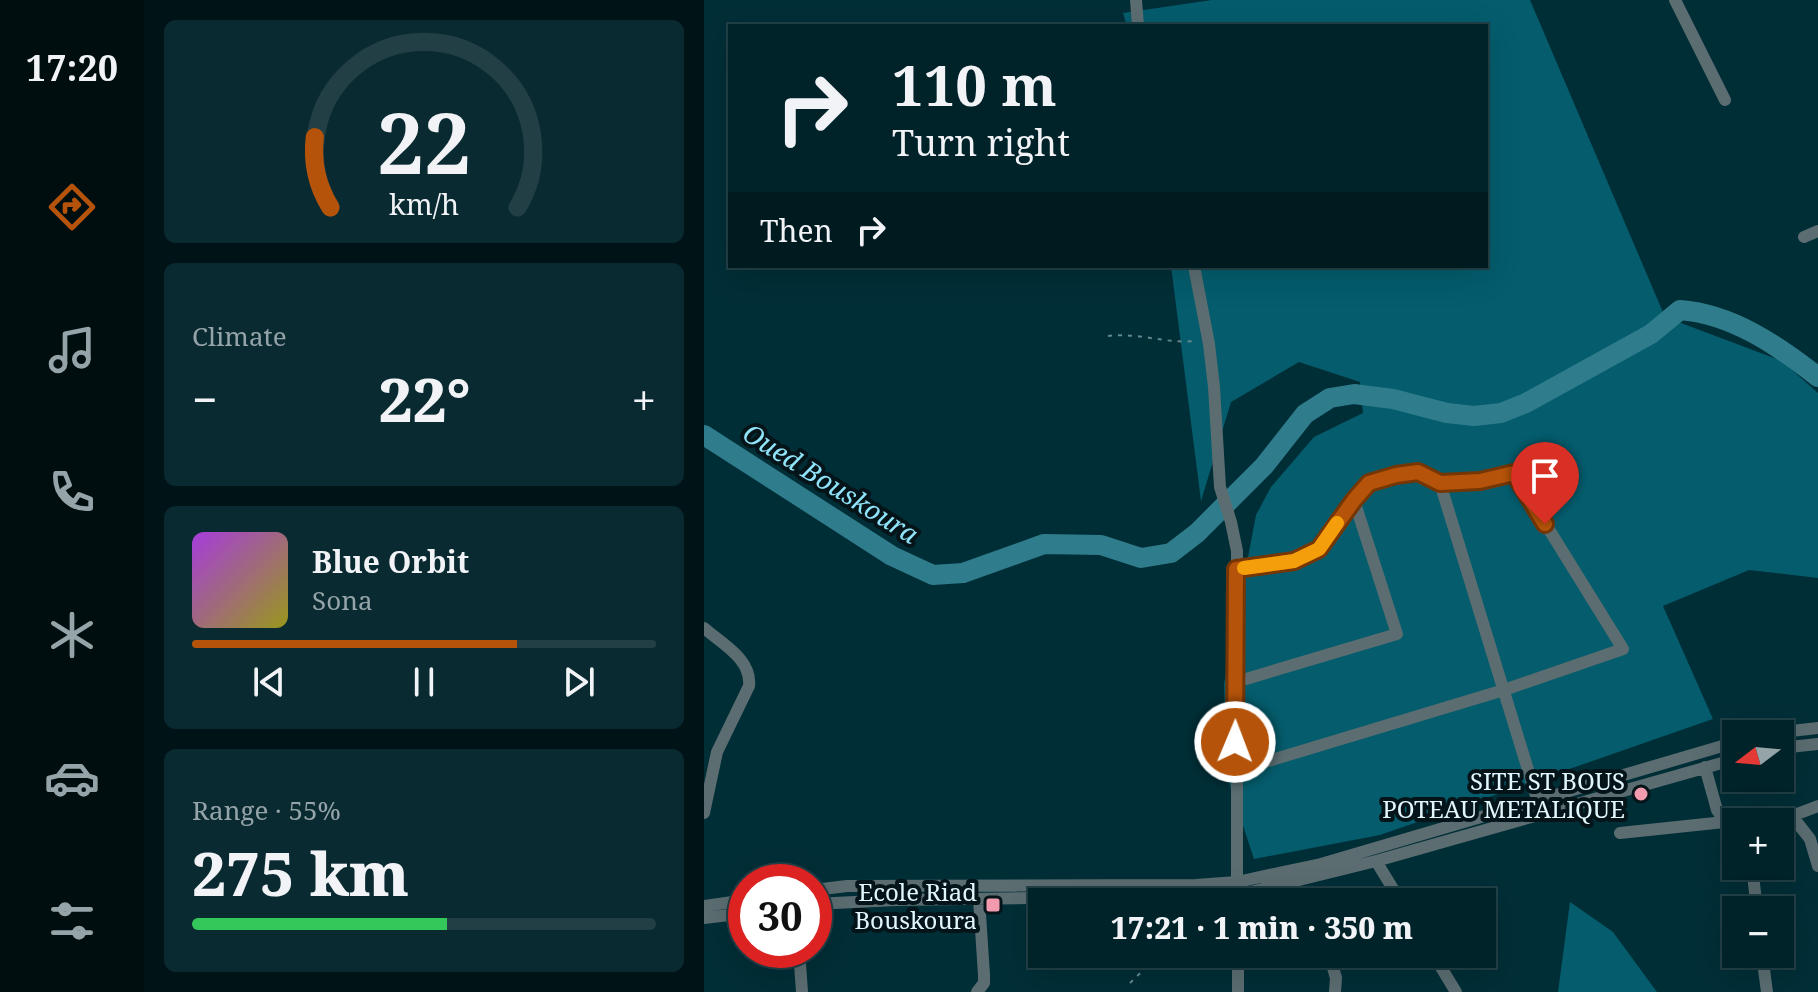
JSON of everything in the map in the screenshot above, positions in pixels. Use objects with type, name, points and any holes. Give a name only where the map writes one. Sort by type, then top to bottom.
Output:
[{"type":"street","points":[[1136,0],[1138,24]]},
{"type":"street","points":[[1675,0],[1725,100]]},
{"type":"street","points":[[1804,237],[1818,231]]},
{"type":"street","points":[[1194,268],[1208,340],[1217,414],[1222,498],[1237,551],[1237,888]]},
{"type":"street","points":[[1235,771],[1504,690],[1623,649],[1514,473],[1480,481],[1440,483],[1418,472],[1369,483],[1319,549],[1294,561],[1236,569]]},
{"type":"street","points":[[1440,483],[1537,799]]},
{"type":"street","points":[[1236,682],[1397,634],[1354,500]]},
{"type":"street","points":[[704,628],[743,662],[750,679],[717,752],[704,813]]},
{"type":"street","points":[[1794,731],[1818,728]]},
{"type":"street","points":[[1794,747],[1818,744]]},
{"type":"street","points":[[1252,888],[1335,860],[1722,746]]},
{"type":"street","points":[[1274,888],[1722,763]]},
{"type":"street","points":[[1705,767],[1717,810],[1722,816]]},
{"type":"street","points":[[1794,815],[1818,806]]},
{"type":"street","points":[[1794,819],[1810,839],[1818,866]]},
{"type":"street","points":[[1620,833],[1722,823]]},
{"type":"street","points":[[1376,861],[1392,888]]},
{"type":"street","points":[[832,888],[1196,885],[1211,888]]},
{"type":"street","points":[[832,902],[1028,898]]},
{"type":"street","points":[[977,992],[984,983],[979,899]]},
{"type":"street","points":[[704,906],[728,903]]},
{"type":"street","points":[[704,918],[728,915]]},
{"type":"street","points":[[800,968],[802,992]]},
{"type":"street","points":[[1238,968],[1238,992]]},
{"type":"street","points":[[1333,968],[1335,992]]},
{"type":"street","points":[[1441,968],[1456,992]]},
{"type":"street","points":[[1764,968],[1767,992]]},
{"type":"path","points":[[1108,336],[1128,333],[1172,342],[1208,340]]},
{"type":"path","points":[[1130,983],[1146,968]]},
{"type":"shaded area","points":[[1212,0],[1530,0],[1665,317],[1782,361],[1818,393],[1818,578],[1749,570],[1663,606],[1713,719],[1380,835],[1254,859],[1227,777],[1224,684],[1256,515],[1271,487],[1314,437],[1363,413],[1360,382],[1299,362],[1231,402],[1201,501],[1171,268],[1488,268],[1488,24],[1126,24],[1123,13]]},
{"type":"shaded area","points":[[1570,902],[1613,932],[1657,992],[1558,992]]},
{"type":"waterway","name":"Oued Bouskoura","points":[[704,435],[892,556],[933,575],[963,573],[1044,544],[1101,545],[1141,558],[1171,553],[1197,533],[1264,466],[1305,414],[1330,398],[1354,394],[1393,399],[1447,413],[1474,416],[1501,413],[1526,403],[1651,334],[1680,310],[1718,318],[1753,333],[1818,377]]},
{"type":"slow traffic","points":[[1244,568],[1294,561],[1319,549],[1337,523]]},
{"type":"place","name":"SITE ST BOUS POTEAU METALIQUE","points":[[1641,794]]},
{"type":"place","name":"Ecole Riad Bouskoura","points":[[993,905]]},
{"type":"route","points":[[1235,742],[1236,569],[1294,561],[1319,549],[1369,483],[1396,475],[1418,472],[1440,483],[1480,481],[1514,473],[1545,524]]}]
